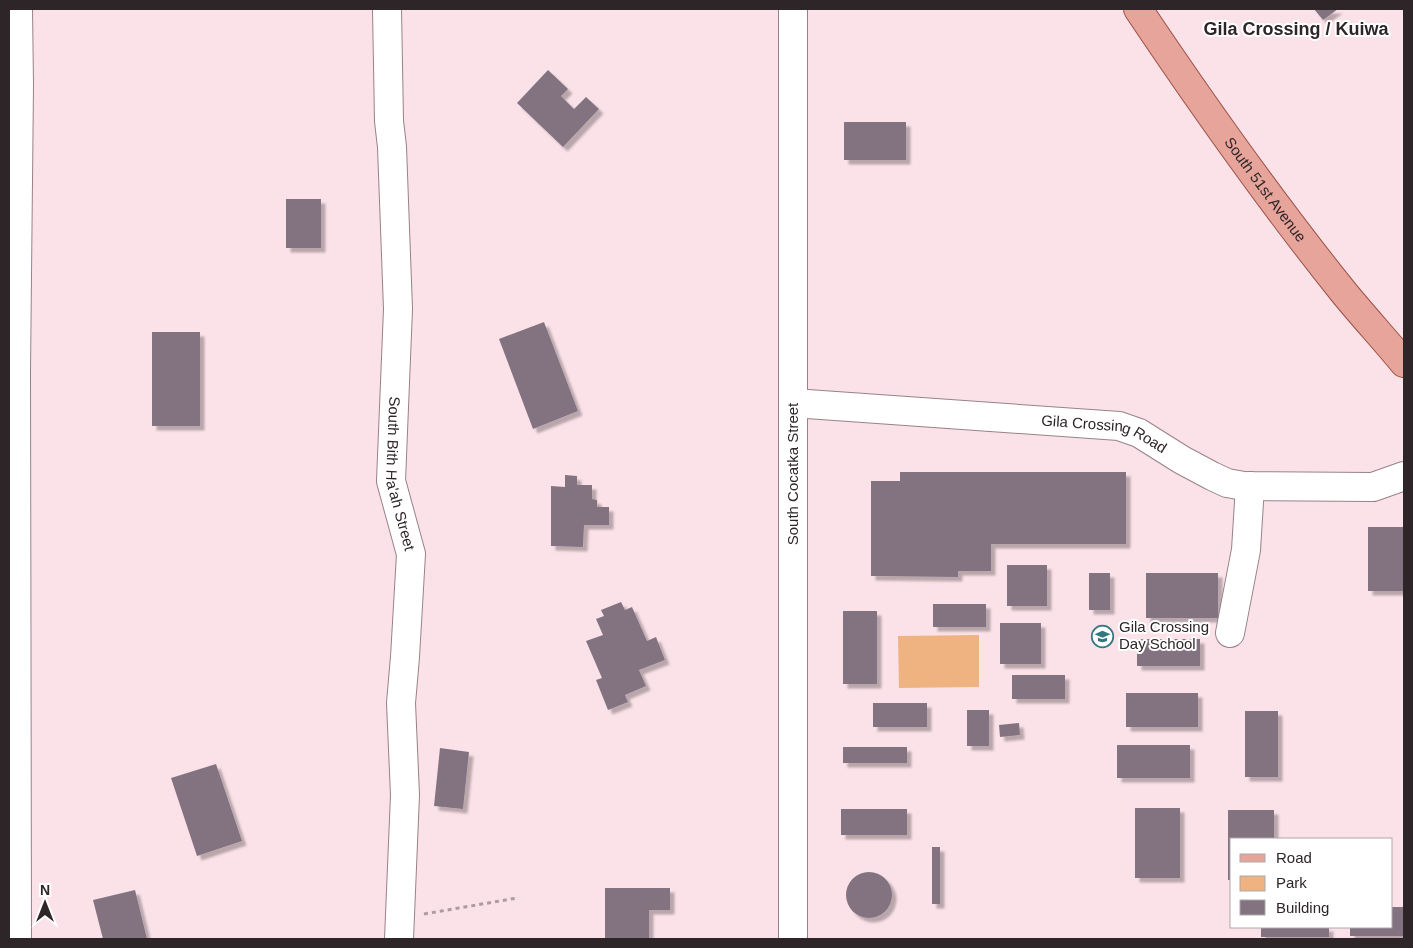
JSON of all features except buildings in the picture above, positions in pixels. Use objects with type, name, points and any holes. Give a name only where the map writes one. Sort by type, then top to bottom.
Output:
[{"type":"main road","name":"South 51st Avenue","points":[[1138,9],[1229,141],[1280,210],[1346,295],[1404,363]]},
{"type":"street","points":[[17,939],[16,371],[18,9]]},
{"type":"street","name":"South Bith Ha'ah Street","points":[[387,9],[389,121],[392,147],[398,309],[391,481],[411,554],[401,703],[405,795],[399,929]]},
{"type":"street","name":"South Cocatka Street","points":[[793,9],[793,939]]},
{"type":"street","name":"Gila Crossing Road","points":[[793,403],[1119,426],[1139,433],[1182,460],[1227,483],[1250,486],[1373,487],[1404,476]]},
{"type":"street","points":[[1230,633],[1246,550],[1250,486]]},
{"type":"path","points":[[399,929],[517,898]]},
{"type":"green space","points":[[979,635],[979,687],[899,688],[898,636]]},
{"type":"place","name":"Gila Crossing Day School","points":[[1103,636]]},
{"type":"district","name":"Gila Crossing / Kuiwa","points":[[1296,29]]}]
